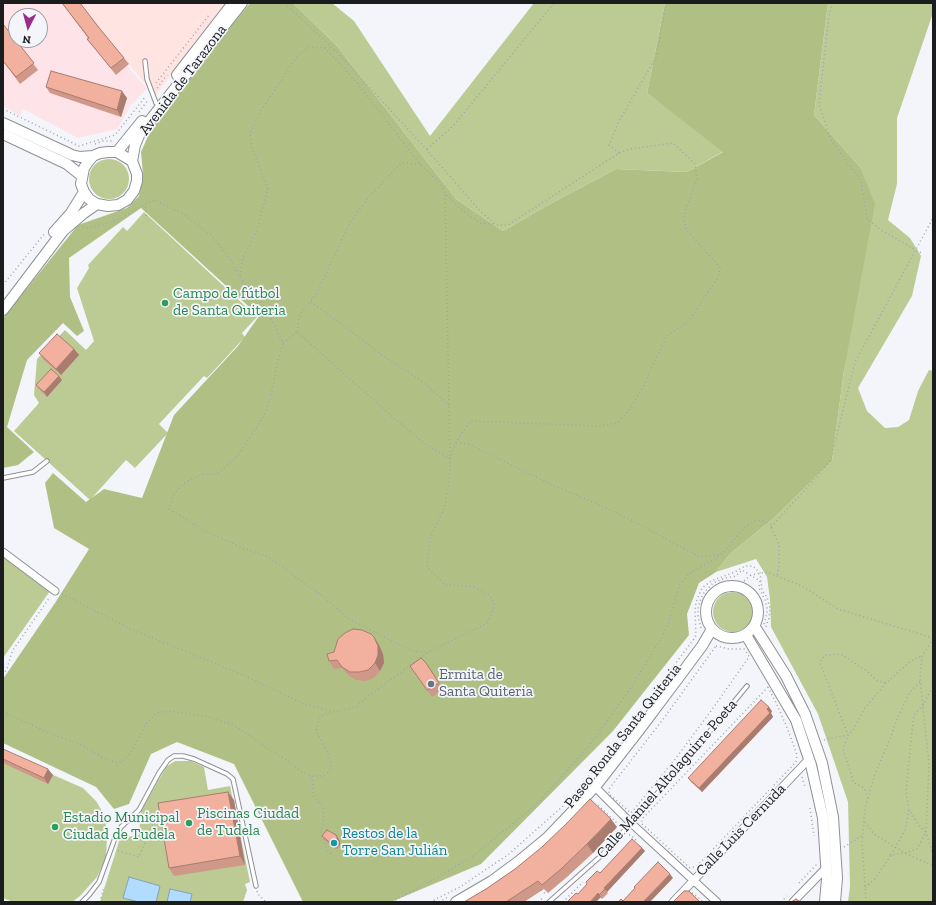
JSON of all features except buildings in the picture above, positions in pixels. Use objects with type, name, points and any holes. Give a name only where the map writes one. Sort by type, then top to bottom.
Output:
[{"type":"street","name":"Avenida de Tarazona","points":[[117,152],[233,3]]},
{"type":"street","name":"Avenida de Tarazona","points":[[132,161],[135,145],[140,134],[242,3]]},
{"type":"street","points":[[3,123],[72,155],[80,157],[93,156],[100,153],[117,152],[132,161],[137,174],[137,181],[134,191],[127,200],[118,205],[108,206],[97,204],[89,199],[81,184],[84,168],[93,156]]},
{"type":"street","points":[[3,134],[68,164],[82,176]]},
{"type":"street","points":[[3,298],[71,212],[84,192]]},
{"type":"street","points":[[3,310],[63,231],[84,212],[97,204]]},
{"type":"street","points":[[3,552],[55,591]]},
{"type":"street","points":[[726,586],[738,586],[749,592],[757,602],[759,614],[755,627],[746,635],[736,639],[726,638],[714,632],[707,621],[705,612],[708,600],[716,591],[726,586]]},
{"type":"street","points":[[755,627],[786,676],[806,714],[822,763],[833,817],[837,878],[835,902]]},
{"type":"street","name":"Paseo Ronda Santa Quiteria","points":[[465,902],[486,890],[516,868],[569,822],[598,790],[657,715],[714,632]]},
{"type":"street","name":"Paseo Ronda Santa Quiteria","points":[[454,898],[492,881],[548,837],[598,783],[714,632]]},
{"type":"street","points":[[746,635],[796,720],[809,759],[823,818],[827,879],[825,902]]},
{"type":"street","name":"Calle Luis Cernuda","points":[[673,902],[809,759]]},
{"type":"street","points":[[598,790],[631,823],[717,902]]},
{"type":"street","points":[[793,902],[826,868]]},
{"type":"lane","points":[[145,61],[147,79],[156,102]]},
{"type":"lane","points":[[3,478],[33,472],[47,461]]},
{"type":"lane","name":"Calle Manuel Altolaguirre Poeta","points":[[549,902],[602,854],[631,823],[747,686]]},
{"type":"lane","points":[[82,902],[99,882],[115,838],[121,827],[139,810],[158,773],[168,760],[174,756],[194,759],[227,774],[233,779],[256,886]]},
{"type":"path","points":[[284,3],[333,48],[481,212],[496,225]]},
{"type":"path","points":[[426,150],[454,125],[554,3]]},
{"type":"path","points":[[619,153],[609,145],[618,123],[656,57],[666,3]]},
{"type":"path","points":[[832,3],[829,15],[819,104],[831,140],[862,181],[867,219],[881,230],[923,254]]},
{"type":"path","points":[[3,109],[79,146],[115,136],[210,14]]},
{"type":"path","points":[[240,276],[242,261],[257,230],[268,189],[252,148],[250,133],[262,109],[297,56],[309,47],[333,48]]},
{"type":"path","points":[[325,48],[357,83],[420,164],[439,182],[445,193],[479,223],[508,225],[619,153],[630,149],[673,143],[695,164],[697,179],[683,218],[687,231],[720,266],[718,278],[688,322],[667,336],[644,386],[618,424],[599,426],[470,421],[456,443],[450,459]]},
{"type":"path","points":[[420,164],[401,163],[368,198],[350,222],[317,293],[299,315],[297,332],[283,343],[270,401],[263,417],[236,458],[217,474],[203,474],[184,482],[173,495],[169,509],[203,530],[245,549],[267,556],[304,584],[319,593],[349,619],[412,650],[429,652]]},
{"type":"path","points":[[3,712],[47,732],[82,745],[106,759],[118,763],[126,759],[146,725],[156,713],[169,711],[206,716],[234,726],[248,734],[274,753],[287,760],[300,771],[312,776],[324,776],[330,771],[331,762],[316,730],[320,717],[325,714],[356,707],[367,697],[429,652],[488,623],[495,606],[490,595],[473,586],[445,585],[427,567],[431,535],[445,507],[450,473],[445,193]]},
{"type":"path","points":[[83,227],[93,228],[122,218],[155,200],[183,214],[211,235],[228,256],[240,276],[258,297],[283,343]]},
{"type":"path","points":[[142,206],[145,206],[146,217]]},
{"type":"path","points":[[771,527],[830,462],[855,362],[933,218]]},
{"type":"path","points":[[310,301],[382,355],[424,383],[450,406]]},
{"type":"path","points":[[297,332],[392,417],[425,444],[450,459]]},
{"type":"path","points":[[456,443],[469,444],[552,485],[592,501],[700,557],[722,554]]},
{"type":"path","points":[[392,902],[473,856],[538,803],[589,746],[630,689],[661,639],[668,624],[680,584],[690,573],[722,554],[746,526],[754,521],[761,520],[770,524],[778,545],[779,565],[777,576]]},
{"type":"path","points":[[430,902],[460,887],[509,854],[562,806],[604,758],[694,640],[696,635],[696,602],[702,588],[711,581],[735,572],[745,566],[753,566],[760,573],[762,590],[767,597],[770,608],[766,628]]},
{"type":"path","points":[[700,633],[701,628],[698,609],[700,598],[706,589],[713,583],[736,576],[742,570],[751,575]]},
{"type":"path","points":[[738,586],[751,575],[767,572],[802,586],[838,609],[933,639],[922,656],[920,678],[929,764],[926,832],[933,855]]},
{"type":"path","points":[[3,675],[8,669],[12,650],[55,591],[131,629],[243,675],[304,704],[335,712]]},
{"type":"path","points":[[716,646],[729,650],[744,649],[749,657],[745,663],[676,758],[631,813],[609,794],[609,789],[664,718],[716,646]]},
{"type":"path","points":[[848,735],[820,662],[825,655],[841,654],[854,664],[867,671],[876,680],[886,683]]},
{"type":"path","points":[[868,798],[864,788],[854,783],[848,767],[843,749],[848,735],[853,730],[865,708],[886,683],[911,661],[922,656]]},
{"type":"path","points":[[866,902],[862,843],[865,808],[875,774],[896,721],[910,692],[920,682]]},
{"type":"path","points":[[926,832],[917,823],[909,809],[906,792],[914,715],[922,705],[933,686]]},
{"type":"path","points":[[768,687],[786,725],[797,755],[794,765],[697,866],[690,868],[641,823],[643,818],[768,687]]},
{"type":"path","points":[[822,738],[822,742],[826,739],[848,735]]},
{"type":"path","points":[[801,772],[807,792]]},
{"type":"path","points":[[312,776],[314,798],[322,806],[324,815],[321,834],[328,852],[334,855]]},
{"type":"path","points":[[592,809],[597,804],[620,826]]},
{"type":"path","points":[[114,850],[139,857],[161,805]]},
{"type":"path","points":[[810,806],[814,841]]},
{"type":"path","points":[[865,887],[874,880],[896,847],[905,830],[909,809]]},
{"type":"path","points":[[864,821],[874,834],[905,853],[933,866]]},
{"type":"path","points":[[891,855],[917,849],[926,832]]},
{"type":"path","points":[[625,837],[630,835],[642,845]]},
{"type":"path","points":[[842,848],[863,835]]},
{"type":"path","points":[[844,846],[845,852]]},
{"type":"path","points":[[810,871],[816,865],[816,860]]},
{"type":"path","points":[[563,902],[584,880]]},
{"type":"path","points":[[256,886],[258,894],[266,902]]},
{"type":"path","points":[[100,902],[104,887]]},
{"type":"path","points":[[541,890],[547,895]]},
{"type":"path","points":[[688,892],[694,894],[703,902]]},
{"type":"path","points":[[439,902],[454,898]]},
{"type":"shaded area","points":[[3,3],[77,3],[137,78],[147,88],[131,105],[117,129],[78,138],[23,109],[20,116],[3,106]]},
{"type":"shaded area","points":[[79,3],[226,3],[155,96]]},
{"type":"green space","points":[[250,3],[293,3],[337,46],[456,199],[503,231],[616,169],[687,172],[723,152],[647,93],[665,3],[828,3],[814,115],[860,167],[875,204],[844,370],[832,461],[775,517],[730,554],[716,572],[699,583],[687,614],[689,635],[613,731],[481,864],[391,902],[303,902],[234,764],[177,742],[151,754],[129,804],[114,809],[96,787],[3,743],[3,679],[55,603],[89,549],[54,528],[45,483],[53,473],[86,502],[104,489],[142,498],[174,415],[238,346],[259,316],[141,208],[69,258],[70,297],[84,331],[77,336],[63,323],[27,360],[7,427],[34,452],[18,465],[3,468],[3,318],[78,225],[127,208],[139,196],[143,174],[141,152],[156,118]]},
{"type":"green space","points":[[293,3],[332,3],[354,21],[430,136],[534,3],[665,3],[647,93],[724,151],[687,172],[616,169],[503,231],[456,199],[337,46]]},
{"type":"green space","points":[[828,3],[933,3],[933,13],[897,118],[897,184],[888,220],[910,238],[921,256],[912,296],[858,388],[867,411],[885,428],[898,427],[909,420],[918,391],[929,370],[933,371],[933,902],[848,902],[850,886],[848,802],[818,714],[771,627],[770,599],[767,577],[756,559],[716,572],[730,554],[775,517],[832,461],[844,370],[860,167],[814,115]]},
{"type":"green space","points":[[113,159],[120,162],[126,168],[129,179],[128,187],[120,196],[113,199],[105,199],[98,196],[90,187],[89,175],[92,168],[101,160]]},
{"type":"green space","points":[[144,212],[257,317],[242,333],[245,337],[207,378],[204,376],[159,424],[168,433],[135,468],[126,460],[90,500],[14,431],[39,403],[34,395],[37,359],[65,330],[86,350],[94,341],[77,288],[89,268],[88,265],[123,227],[127,231]]},
{"type":"green space","points":[[3,557],[50,591],[3,658]]},
{"type":"green space","points":[[733,592],[741,594],[747,598],[751,604],[753,612],[751,620],[747,626],[741,630],[733,632],[725,630],[719,626],[715,620],[713,612],[715,604],[719,598],[725,594]]},
{"type":"green space","name":"Estadio Municipal Ciudad de Tudela","points":[[3,753],[83,788],[96,801],[105,816],[107,837],[106,857],[97,877],[80,896],[72,902],[13,902],[3,898]]},
{"type":"green space","name":"Piscinas Ciudad de Tudela","points":[[175,761],[191,761],[204,767],[208,790],[230,786],[250,882],[245,884],[247,890],[243,902],[100,902],[120,838],[139,835],[141,811],[166,767]]},
{"type":"water","points":[[129,877],[160,886],[156,902],[139,902],[123,898]]},
{"type":"water","points":[[170,889],[192,894],[190,902],[167,902]]},
{"type":"place","name":"Campo de fútbol de Santa Quiteria","points":[[165,303]]},
{"type":"place","name":"Ermita de Santa Quiteria","points":[[431,684]]},
{"type":"place","name":"Piscinas Ciudad de Tudela","points":[[189,823]]},
{"type":"place","name":"Estadio Municipal Ciudad de Tudela","points":[[55,827]]},
{"type":"place","name":"Restos de la Torre San Julián","points":[[334,843]]}]
